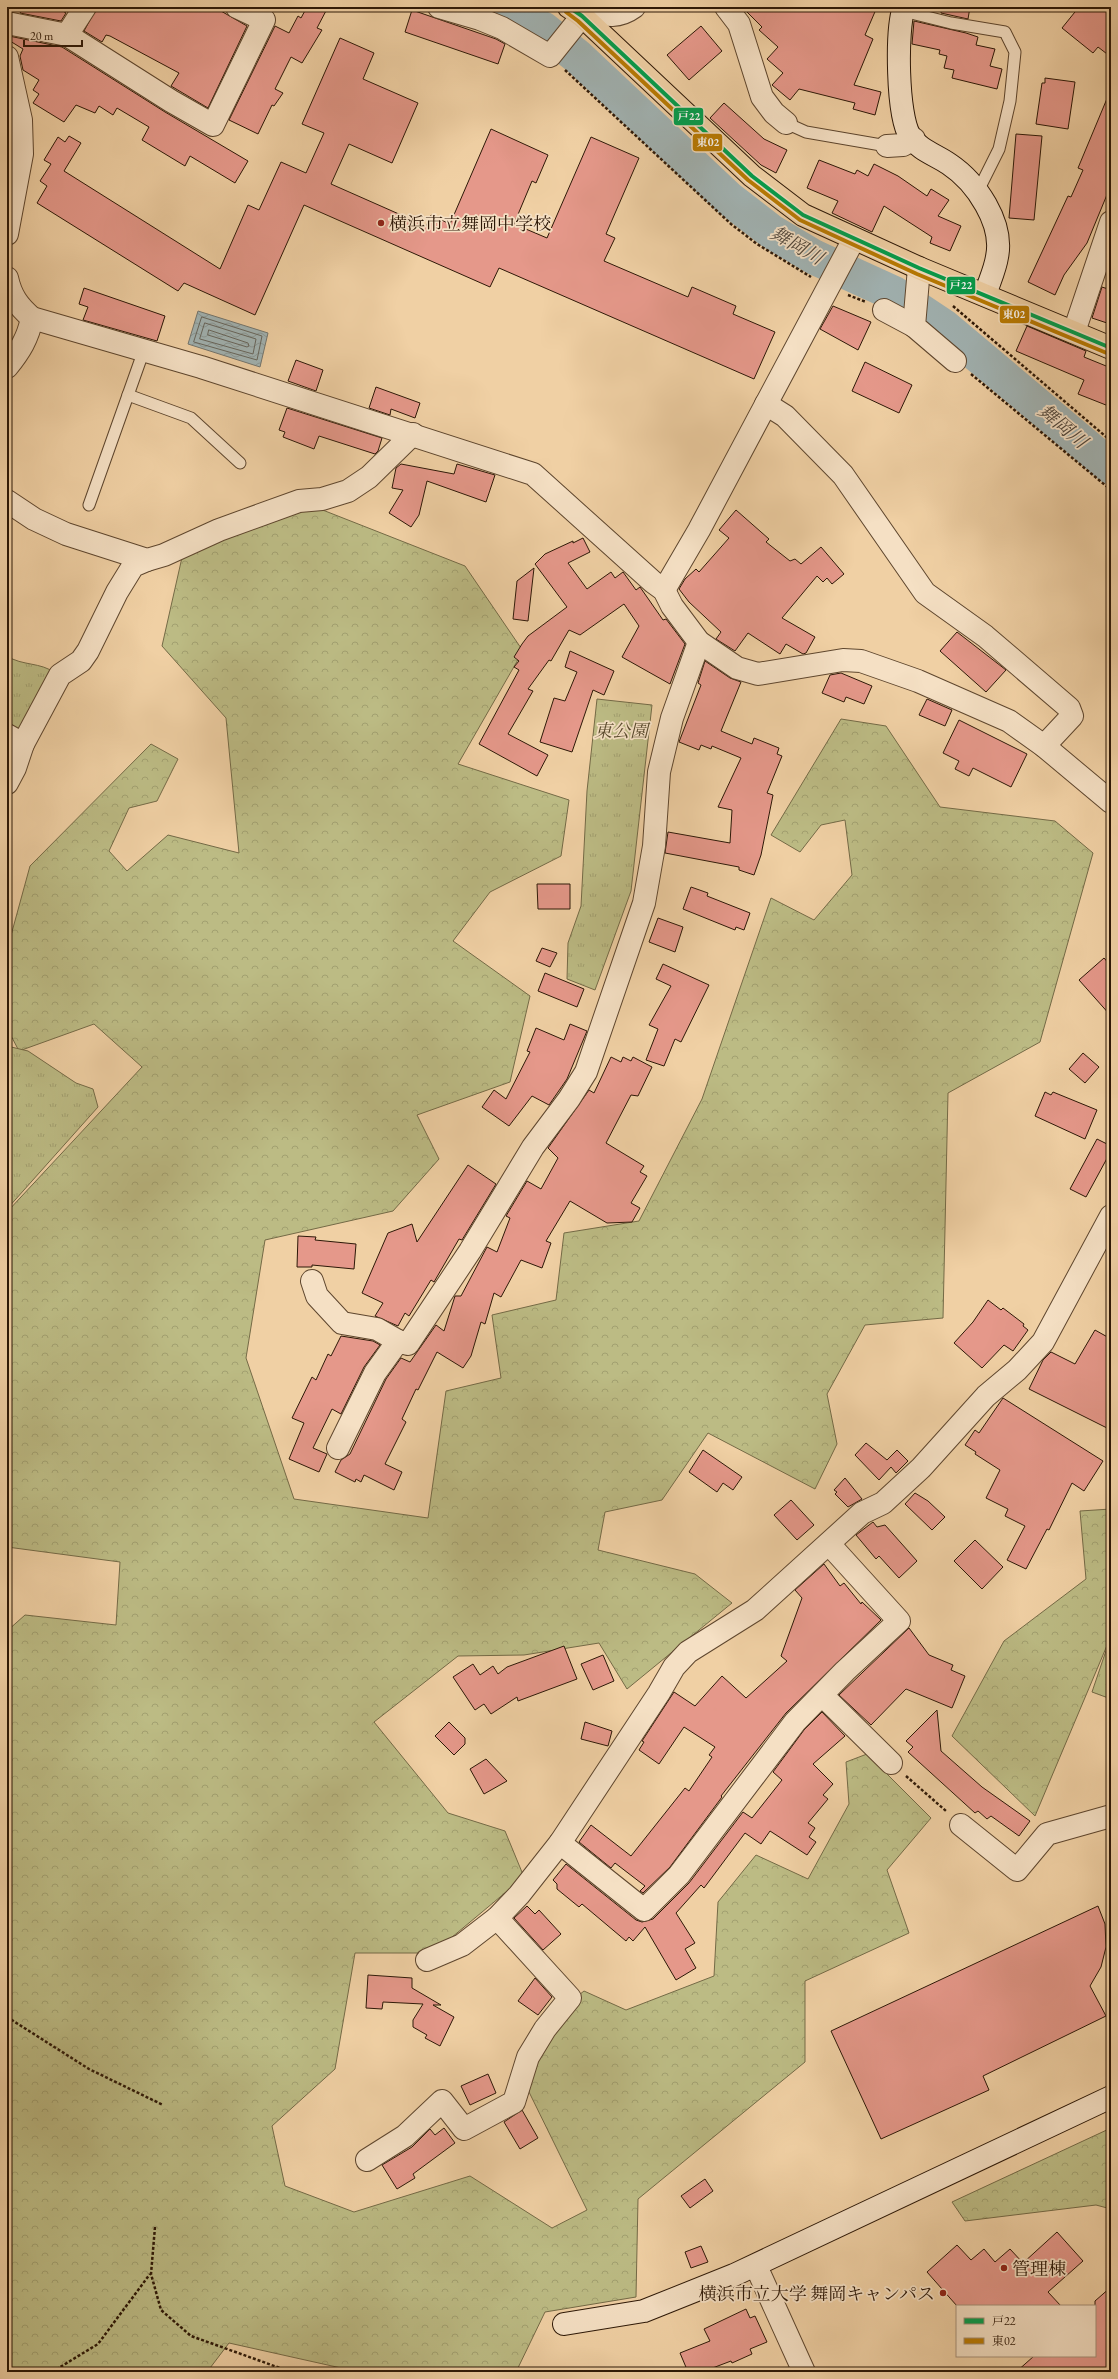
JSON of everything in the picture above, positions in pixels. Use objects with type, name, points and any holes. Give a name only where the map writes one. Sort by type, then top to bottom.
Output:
[{"type":"main road","points":[[574,17],[752,176],[803,215],[850,247],[918,277],[985,295],[1111,348]]},
{"type":"street","points":[[67,35],[85,7]]},
{"type":"street","points":[[7,23],[67,35],[171,101],[213,125],[264,20],[237,7]]},
{"type":"street","points":[[439,7],[480,18],[552,54],[574,17],[589,11],[610,17],[626,13],[634,7]]},
{"type":"street","points":[[726,7],[739,24],[762,97],[774,113],[786,123]]},
{"type":"street","points":[[904,9],[898,51],[905,123],[914,139],[923,149],[949,164],[964,176],[977,193],[993,220],[998,242],[997,257],[985,295]]},
{"type":"street","points":[[7,57],[21,120],[22,154],[7,234]]},
{"type":"street","points":[[887,146],[903,145],[914,139]]},
{"type":"street","points":[[1074,332],[1111,222]]},
{"type":"street","points":[[664,590],[699,530],[850,247]]},
{"type":"street","points":[[914,322],[918,277]]},
{"type":"street","points":[[7,278],[10,292],[16,302],[32,318],[144,350],[413,434],[533,474],[653,582],[664,590],[672,606],[700,642],[737,668],[758,674],[842,660],[861,661],[918,681],[1009,721],[1044,746],[1111,802]]},
{"type":"street","points":[[884,310],[914,322],[955,361]]},
{"type":"street","points":[[7,367],[21,349],[29,334],[32,318]]},
{"type":"street","points":[[766,404],[785,416],[843,475],[925,593],[984,636],[1070,708],[1072,716],[1044,746]]},
{"type":"street","points":[[7,783],[15,768],[15,739],[60,675],[81,661],[88,651],[117,592],[132,566],[164,555],[219,530],[298,501],[322,499],[348,491],[369,477],[413,434]]},
{"type":"street","points":[[7,501],[34,519],[66,534],[147,560]]},
{"type":"street","points":[[312,1281],[317,1296],[342,1323],[377,1329],[398,1341],[408,1344],[470,1251],[532,1147],[569,1099],[586,1072],[644,903],[654,846],[660,772],[672,718],[700,642]]},
{"type":"street","points":[[427,1960],[462,1945],[497,1918],[519,1895],[560,1843],[659,1693],[674,1667],[688,1652],[755,1610],[830,1544],[862,1513],[883,1503],[921,1468],[986,1396],[1018,1370],[1043,1342],[1111,1216]]},
{"type":"street","points":[[338,1448],[375,1374],[398,1341]]},
{"type":"street","points":[[560,1843],[644,1910],[679,1875],[795,1722],[899,1621],[830,1544]]},
{"type":"street","points":[[822,1695],[890,1763]]},
{"type":"street","points":[[961,1825],[1017,1870],[1047,1834],[1111,1816]]},
{"type":"street","points":[[367,2160],[405,2136],[442,2101],[464,2129],[514,2102],[528,2057],[545,2029],[570,1998],[497,1918]]},
{"type":"street","points":[[564,2324],[644,2311],[756,2266],[1111,2097]]},
{"type":"street","points":[[756,2266],[804,2372]]},
{"type":"lane","points":[[904,9],[951,23],[1005,32],[1015,52],[1010,101],[999,149],[977,193]]},
{"type":"lane","points":[[786,123],[806,132],[887,146]]},
{"type":"lane","points":[[89,505],[144,350]]},
{"type":"lane","points":[[128,395],[191,418],[240,463]]},
{"type":"path","points":[[552,54],[730,224],[756,244],[884,310]]},
{"type":"path","points":[[948,302],[1111,440]]},
{"type":"path","points":[[955,361],[1111,490]]},
{"type":"path","points":[[890,1763],[961,1825]]},
{"type":"path","points":[[7,2016],[89,2069],[163,2105]]},
{"type":"path","points":[[154,2227],[151,2274],[161,2310],[191,2336],[291,2372]]},
{"type":"path","points":[[52,2372],[98,2344],[151,2274]]},
{"type":"green space","points":[[7,95],[16,150],[7,191]]},
{"type":"green space","points":[[315,507],[465,566],[523,651],[458,764],[569,800],[561,856],[490,892],[453,941],[530,996],[510,1082],[417,1115],[439,1159],[393,1211],[265,1240],[246,1358],[294,1499],[428,1518],[446,1391],[501,1378],[492,1315],[556,1300],[564,1233],[639,1221],[702,1099],[771,898],[814,920],[852,875],[845,820],[821,825],[800,852],[771,835],[841,719],[886,726],[940,807],[1055,821],[1093,853],[1040,1042],[948,1093],[943,1318],[865,1325],[827,1394],[837,1444],[815,1489],[708,1433],[662,1500],[605,1512],[598,1550],[695,1574],[732,1603],[627,1689],[599,1643],[524,1655],[458,1656],[374,1722],[448,1813],[505,1831],[524,1877],[433,1953],[355,1953],[335,2069],[272,2126],[285,2186],[354,2212],[470,2176],[552,2228],[587,2210],[529,2092],[535,2030],[584,1991],[626,2010],[714,1976],[718,1902],[756,1855],[808,1879],[849,1804],[846,1762],[867,1754],[931,1818],[887,1870],[909,1933],[805,1981],[805,2062],[638,2199],[636,2297],[545,2312],[516,2372],[359,2372],[229,2343],[207,2372],[7,2372],[7,1631],[25,1615],[116,1625],[120,1562],[7,1547],[7,1212],[142,1067],[94,1024],[19,1051],[7,1028],[7,950],[30,866],[151,744],[178,759],[157,801],[129,808],[109,851],[127,871],[168,835],[239,853],[226,718],[162,646],[183,553]]},
{"type":"green space","points":[[7,656],[19,661],[44,667],[55,673],[19,736],[7,729]]},
{"type":"green space","name":"東公園","points":[[597,699],[652,705],[631,891],[595,990],[567,979],[568,943],[581,906],[587,791]]},
{"type":"green space","points":[[7,1046],[28,1051],[76,1083],[93,1089],[98,1107],[7,1209]]},
{"type":"green space","points":[[1111,1509],[1111,1636],[1035,1816],[952,1736],[1004,1641],[1086,1579],[1080,1511]]},
{"type":"green space","points":[[1111,1636],[1111,1699],[1092,1692]]},
{"type":"green space","points":[[1111,2128],[1111,2209],[1096,2205],[965,2221],[952,2202]]},
{"type":"water","points":[[198,311],[268,333],[260,367],[188,344]]},
{"type":"building","points":[[24,7],[56,7],[66,13],[61,21],[20,13]]},
{"type":"building","points":[[97,7],[214,7],[247,26],[208,108],[171,86],[179,73],[110,36],[106,35],[102,42],[84,31]]},
{"type":"building","points":[[307,7],[328,7],[317,28],[322,30],[302,63],[291,57],[275,89],[283,93],[274,106],[272,105],[258,134],[229,120],[275,26],[289,33],[298,16],[301,18]]},
{"type":"building","points":[[742,7],[877,7],[865,35],[873,39],[854,85],[881,92],[875,115],[853,109],[855,103],[799,89],[790,100],[772,85],[783,73],[767,59],[778,47],[759,30],[762,27]]},
{"type":"building","points":[[942,7],[970,7],[968,19],[941,13]]},
{"type":"building","points":[[1079,7],[1111,7],[1111,57],[1098,47],[1093,53],[1062,28]]},
{"type":"building","points":[[412,10],[496,39],[505,44],[498,64],[405,32]]},
{"type":"building","points":[[914,21],[978,37],[976,45],[995,49],[990,66],[1002,69],[997,89],[952,78],[954,70],[944,68],[947,56],[939,54],[940,50],[912,44]]},
{"type":"building","points":[[701,26],[722,51],[689,80],[667,55]]},
{"type":"building","points":[[9,36],[62,47],[165,112],[248,161],[235,183],[190,156],[185,166],[142,140],[149,127],[117,108],[113,115],[99,106],[95,113],[76,105],[64,122],[33,103],[39,94],[33,90],[39,80],[23,70],[20,56],[23,49],[10,41]]},
{"type":"building","points":[[340,38],[374,53],[363,79],[418,103],[392,163],[349,144],[331,184],[426,226],[431,215],[450,224],[491,129],[548,155],[536,183],[532,181],[514,224],[547,238],[591,137],[639,158],[606,234],[615,238],[604,261],[688,297],[692,287],[736,306],[733,314],[775,332],[754,379],[499,268],[490,287],[304,205],[255,315],[184,283],[178,291],[37,203],[47,186],[40,181],[51,164],[44,160],[58,137],[65,142],[69,136],[81,143],[64,171],[220,269],[248,205],[259,210],[281,162],[306,173],[324,133],[302,124]]},
{"type":"building","points":[[1045,78],[1075,82],[1068,129],[1036,124],[1042,83],[1045,83]]},
{"type":"building","points":[[1111,89],[1111,185],[1087,243],[1064,275],[1055,295],[1028,282],[1068,196],[1071,197],[1083,170],[1078,168]]},
{"type":"building","points":[[724,103],[764,139],[787,150],[776,173],[761,165],[710,118]]},
{"type":"building","points":[[1016,134],[1042,136],[1034,220],[1009,218]]},
{"type":"building","points":[[819,160],[855,174],[857,170],[868,176],[874,164],[898,176],[927,196],[931,189],[949,200],[938,216],[961,226],[950,251],[930,243],[932,237],[884,206],[872,232],[832,213],[838,201],[807,188]]},
{"type":"building","points":[[1102,287],[1111,290],[1111,310],[1107,323],[1092,318]]},
{"type":"building","points":[[84,288],[165,316],[157,341],[83,320],[88,307],[79,304]]},
{"type":"building","points":[[833,306],[871,322],[858,350],[820,329]]},
{"type":"building","points":[[1027,326],[1086,351],[1084,357],[1111,368],[1111,407],[1078,394],[1084,380],[1016,351]]},
{"type":"building","points":[[296,360],[323,370],[316,391],[288,381]]},
{"type":"building","points":[[865,362],[912,385],[899,413],[852,391]]},
{"type":"building","points":[[376,387],[420,403],[415,418],[391,409],[390,415],[369,408]]},
{"type":"building","points":[[287,408],[382,438],[378,451],[375,454],[319,436],[314,449],[283,437],[285,432],[279,430]]},
{"type":"building","points":[[401,464],[454,474],[457,464],[495,475],[486,502],[427,481],[419,515],[411,527],[389,513],[403,490],[392,488],[396,468]]},
{"type":"building","points":[[736,510],[769,539],[766,542],[790,561],[795,559],[801,564],[821,547],[844,574],[832,584],[827,578],[823,582],[817,576],[782,618],[815,637],[806,653],[803,654],[786,644],[780,654],[748,633],[735,651],[716,639],[721,632],[689,602],[679,589],[685,579],[696,569],[699,572],[729,538],[719,530]]},
{"type":"building","points":[[583,538],[590,552],[568,563],[587,589],[611,572],[615,578],[623,572],[636,590],[640,587],[663,620],[666,619],[685,644],[670,684],[622,657],[639,626],[624,604],[580,635],[569,630],[551,661],[549,660],[528,689],[533,691],[508,734],[548,755],[537,776],[479,744],[519,670],[514,667],[519,661],[514,657],[522,644],[528,636],[567,607],[535,564],[545,554]]},
{"type":"building","points":[[534,568],[528,621],[513,619],[517,581]]},
{"type":"building","points":[[957,632],[1006,670],[986,692],[940,651]]},
{"type":"building","points":[[570,651],[614,671],[604,695],[593,690],[572,752],[540,742],[554,698],[565,701],[577,672],[565,667]]},
{"type":"building","points":[[705,661],[730,678],[741,682],[721,731],[752,744],[754,738],[779,748],[777,754],[782,756],[767,793],[773,795],[761,855],[754,875],[739,870],[739,867],[665,853],[668,832],[730,843],[732,810],[718,807],[741,758],[712,746],[711,749],[701,745],[699,750],[679,742],[701,685],[698,683]]},
{"type":"building","points":[[841,673],[872,686],[864,704],[846,697],[844,702],[822,693],[830,675]]},
{"type":"building","points":[[927,699],[952,710],[945,726],[919,715]]},
{"type":"building","points":[[959,720],[1027,754],[1011,787],[973,768],[969,776],[955,769],[959,761],[943,753]]},
{"type":"building","points":[[537,884],[570,884],[570,909],[538,909]]},
{"type":"building","points":[[691,887],[708,893],[707,896],[750,913],[744,930],[736,927],[735,930],[683,909]]},
{"type":"building","points":[[658,918],[683,927],[675,952],[649,942]]},
{"type":"building","points":[[542,948],[557,953],[550,967],[536,961]]},
{"type":"building","points":[[1104,958],[1111,966],[1111,1016],[1079,980]]},
{"type":"building","points":[[663,964],[709,985],[681,1042],[675,1039],[664,1066],[646,1060],[658,1029],[649,1025],[671,986],[656,979]]},
{"type":"building","points":[[545,973],[584,989],[577,1007],[538,991]]},
{"type":"building","points":[[570,1024],[587,1031],[567,1079],[549,1105],[532,1096],[509,1126],[482,1107],[494,1090],[506,1099],[530,1052],[527,1051],[536,1028],[564,1040]]},
{"type":"building","points":[[1083,1053],[1099,1067],[1085,1083],[1069,1069]]},
{"type":"building","points":[[611,1057],[621,1062],[623,1057],[631,1061],[633,1057],[652,1067],[638,1096],[631,1095],[606,1143],[644,1166],[640,1172],[647,1176],[631,1203],[640,1208],[632,1222],[607,1223],[570,1201],[546,1241],[551,1243],[542,1268],[521,1260],[501,1297],[494,1293],[485,1324],[481,1322],[471,1356],[463,1368],[437,1352],[418,1390],[416,1389],[402,1419],[406,1422],[385,1464],[402,1472],[394,1490],[364,1475],[361,1482],[356,1479],[355,1482],[335,1472],[341,1460],[350,1454],[386,1379],[401,1358],[410,1362],[436,1325],[444,1331],[455,1296],[461,1296],[487,1247],[497,1252],[510,1218],[506,1216],[527,1181],[541,1189],[558,1158],[548,1148],[589,1090],[594,1093]]},
{"type":"building","points":[[1045,1092],[1051,1095],[1053,1092],[1097,1110],[1085,1139],[1035,1116]]},
{"type":"building","points":[[1097,1139],[1111,1146],[1111,1151],[1086,1197],[1070,1189]]},
{"type":"building","points":[[468,1165],[496,1184],[462,1240],[459,1239],[434,1282],[431,1280],[409,1316],[405,1313],[398,1326],[375,1316],[383,1303],[362,1293],[388,1233],[412,1224],[417,1242]]},
{"type":"building","points":[[298,1236],[316,1237],[315,1240],[356,1244],[354,1269],[312,1265],[312,1267],[297,1267]]},
{"type":"building","points":[[988,1300],[1001,1310],[1003,1308],[1024,1324],[1023,1326],[1028,1330],[1013,1351],[1004,1345],[982,1368],[954,1343],[973,1322]]},
{"type":"building","points":[[1095,1330],[1111,1339],[1111,1430],[1029,1389],[1043,1360],[1051,1352],[1075,1364]]},
{"type":"building","points":[[341,1336],[373,1341],[380,1345],[364,1367],[341,1414],[332,1409],[313,1448],[327,1454],[319,1472],[289,1459],[304,1423],[292,1418],[312,1377],[316,1380],[328,1354],[331,1356]]},
{"type":"building","points":[[1003,1398],[1103,1461],[1084,1491],[1072,1483],[1049,1530],[1047,1529],[1026,1569],[1007,1560],[1025,1526],[1005,1516],[1008,1509],[986,1498],[1000,1470],[975,1454],[976,1452],[965,1445],[975,1430],[979,1433]]},
{"type":"building","points":[[866,1443],[887,1460],[897,1450],[908,1461],[896,1473],[891,1467],[879,1480],[855,1455]]},
{"type":"building","points":[[703,1450],[742,1477],[733,1490],[723,1483],[717,1492],[689,1472]]},
{"type":"building","points":[[845,1478],[862,1499],[848,1507],[835,1494],[837,1492],[834,1490]]},
{"type":"building","points":[[915,1493],[928,1501],[945,1517],[932,1530],[905,1504]]},
{"type":"building","points":[[791,1500],[814,1525],[797,1540],[774,1515]]},
{"type":"building","points":[[873,1522],[877,1527],[885,1525],[917,1561],[899,1578],[879,1556],[876,1559],[856,1535]]},
{"type":"building","points":[[975,1540],[1003,1567],[982,1589],[954,1561]]},
{"type":"building","points":[[824,1564],[840,1586],[844,1583],[861,1604],[862,1602],[881,1620],[786,1713],[721,1796],[722,1797],[670,1867],[643,1893],[640,1891],[645,1886],[615,1863],[611,1868],[579,1842],[591,1825],[631,1856],[685,1788],[689,1791],[712,1757],[709,1755],[715,1747],[684,1727],[659,1764],[639,1750],[644,1742],[642,1741],[674,1692],[695,1706],[722,1676],[746,1698],[787,1661],[781,1656],[802,1598],[795,1590]]},
{"type":"building","points":[[909,1628],[929,1655],[953,1665],[951,1670],[965,1676],[952,1708],[906,1689],[871,1725],[839,1695]]},
{"type":"building","points":[[564,1646],[577,1679],[518,1701],[517,1697],[491,1714],[484,1704],[475,1710],[453,1677],[473,1664],[480,1675],[493,1666],[498,1674],[507,1667]]},
{"type":"building","points":[[603,1655],[614,1681],[593,1690],[581,1664]]},
{"type":"building","points":[[937,1710],[941,1751],[982,1787],[1030,1821],[1019,1836],[991,1816],[987,1819],[978,1811],[975,1813],[908,1752],[913,1747],[906,1741]]},
{"type":"building","points":[[822,1712],[845,1736],[813,1764],[833,1784],[823,1795],[828,1799],[808,1823],[815,1828],[809,1837],[816,1842],[807,1855],[770,1831],[761,1844],[745,1833],[704,1888],[701,1885],[676,1913],[695,1943],[685,1949],[696,1968],[676,1980],[645,1927],[633,1941],[629,1937],[626,1941],[582,1904],[579,1907],[557,1889],[557,1884],[553,1880],[566,1864],[636,1920],[642,1922],[653,1919],[689,1883],[743,1812],[752,1818],[782,1780],[773,1772],[804,1730]]},
{"type":"building","points":[[449,1722],[465,1738],[465,1744],[454,1755],[435,1736]]},
{"type":"building","points":[[585,1722],[612,1731],[608,1746],[581,1739]]},
{"type":"building","points":[[486,1759],[507,1781],[484,1794],[470,1769]]},
{"type":"building","points":[[527,1906],[535,1914],[539,1910],[561,1934],[543,1950],[514,1918]]},
{"type":"building","points":[[1098,1906],[1105,1924],[1106,1947],[1101,1967],[1090,1986],[1106,2016],[983,2076],[989,2090],[881,2139],[831,2031]]},
{"type":"building","points":[[368,1975],[412,1978],[412,1988],[441,2005],[433,2005],[454,2017],[440,2046],[425,2038],[427,2035],[413,2027],[413,2020],[423,2004],[383,2002],[382,2009],[366,2008]]},
{"type":"building","points":[[535,1978],[552,1997],[538,2015],[518,2001]]},
{"type":"building","points":[[488,2074],[496,2093],[470,2105],[461,2086]]},
{"type":"building","points":[[522,2110],[538,2138],[520,2149],[504,2122]]},
{"type":"building","points":[[444,2128],[455,2143],[413,2174],[415,2178],[397,2189],[382,2165],[412,2147],[430,2129],[435,2135]]},
{"type":"building","points":[[705,2179],[713,2191],[690,2208],[681,2196]]},
{"type":"building","name":"管理棟","points":[[1057,2232],[1083,2261],[1048,2292],[1060,2305],[956,2305],[927,2272],[957,2245],[971,2260],[984,2249],[995,2262],[1010,2249],[1023,2263]]},
{"type":"building","points":[[701,2246],[708,2262],[691,2268],[685,2252]]},
{"type":"building","points":[[1111,2287],[1111,2372],[1016,2372],[1033,2357],[1096,2357],[1095,2301]]},
{"type":"building","points":[[746,2309],[750,2318],[755,2316],[767,2342],[750,2349],[752,2354],[732,2363],[731,2361],[702,2372],[688,2372],[680,2353],[710,2341],[704,2329]]},
{"type":"waterway","name":"舞岡川","points":[[495,7],[543,29],[578,57],[728,198],[772,232],[814,257],[895,294],[943,326],[1111,467]]},
{"type":"transit line","name":"戸22","points":[[569,7],[582,16],[752,176],[803,215],[919,268],[1111,348]]},
{"type":"transit line","name":"東02","points":[[566,12],[578,21],[748,180],[800,220],[917,274],[1109,354]]},
{"type":"place","name":"横浜市立舞岡中学校","points":[[381,223]]},
{"type":"place","name":"管理棟","points":[[1004,2268]]},
{"type":"place","name":"横浜市立大学 舞岡キャンパス","points":[[943,2293]]}]
